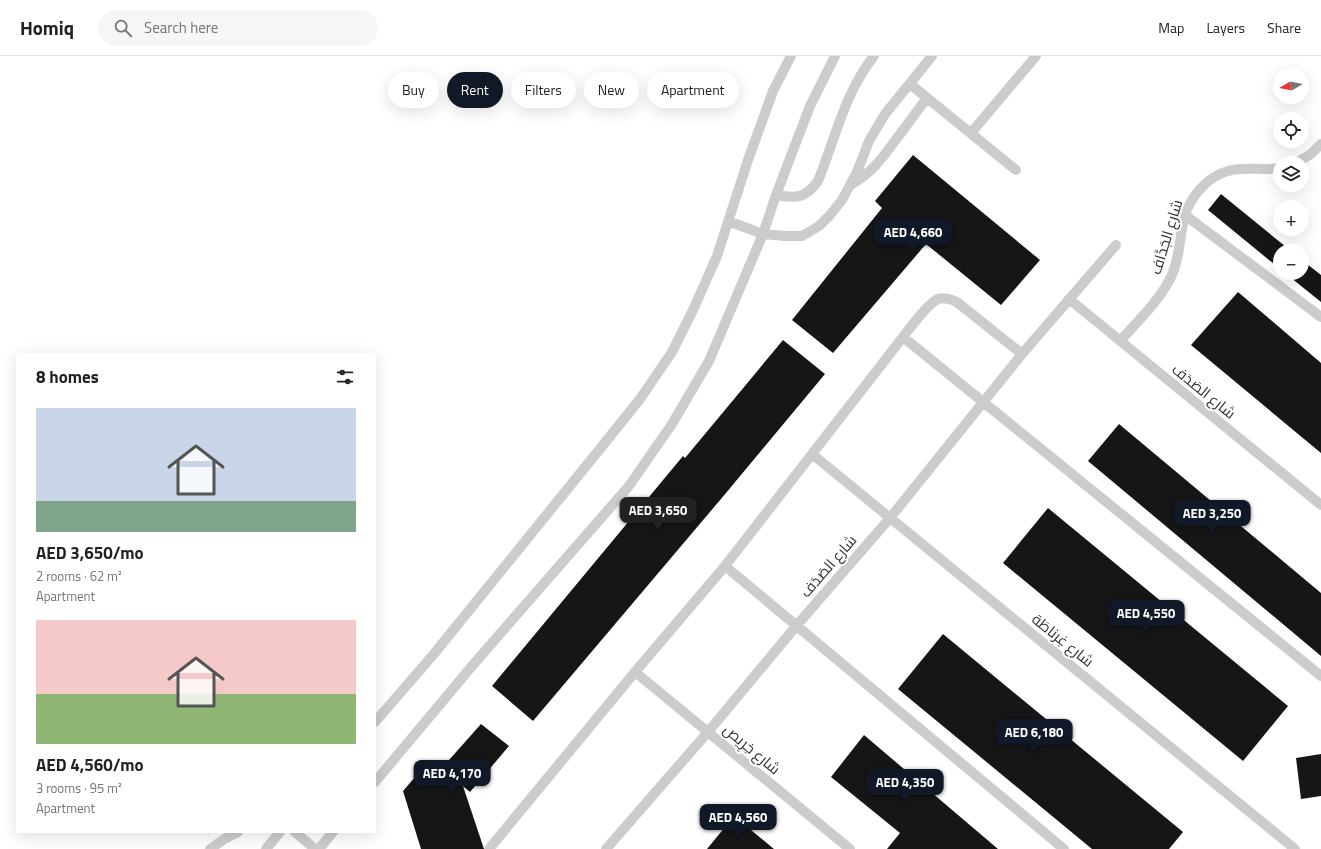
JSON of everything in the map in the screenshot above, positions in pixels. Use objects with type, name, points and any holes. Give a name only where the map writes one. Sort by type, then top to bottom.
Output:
[{"type":"lane","points":[[376,721],[438,648],[640,399],[672,352],[717,256],[773,91],[791,56]]},
{"type":"lane","points":[[376,781],[472,666],[629,486],[672,424],[709,361],[763,234],[776,195],[810,106],[835,56]]},
{"type":"lane","points":[[776,195],[797,197],[805,194],[816,184],[822,172],[851,91],[874,56]]},
{"type":"lane","points":[[728,221],[763,234],[802,236],[819,226],[842,200],[852,184],[869,141],[877,128],[895,102],[932,56]]},
{"type":"lane","points":[[971,133],[1036,56]]},
{"type":"lane","points":[[910,84],[1016,170]]},
{"type":"lane","points":[[852,184],[871,170],[881,159],[927,98]]},
{"type":"lane","points":[[1308,156],[1321,144]]},
{"type":"lane","name":"شارع الجَدَّاف","points":[[1120,341],[1165,288],[1176,263],[1185,215],[1191,201],[1200,189],[1210,180],[1229,171],[1273,168]]},
{"type":"lane","points":[[1185,215],[1321,317]]},
{"type":"lane","name":"شارع الصَدَف","points":[[606,849],[708,732],[797,624],[890,518],[1022,354],[1116,245]]},
{"type":"lane","points":[[489,849],[635,672],[725,566],[929,305],[937,299],[947,298],[957,302],[1022,354]]},
{"type":"lane","name":"شارع الصَدَف","points":[[1069,300],[1321,506]]},
{"type":"lane","points":[[903,338],[1321,676]]},
{"type":"lane","name":"شارع غِرناطَة","points":[[812,454],[1295,849]]},
{"type":"lane","points":[[725,566],[797,624],[1064,849]]},
{"type":"lane","name":"شارع خِرِيص","points":[[635,672],[850,849]]},
{"type":"lane","points":[[210,849],[236,833]]},
{"type":"lane","points":[[266,849],[279,833]]},
{"type":"lane","points":[[296,833],[315,849]]},
{"type":"lane","points":[[319,849],[333,833]]},
{"type":"building","points":[[913,155],[1040,260],[1001,305],[926,244],[833,353],[792,320],[882,208],[875,201]]},
{"type":"building","points":[[1221,194],[1282,244],[1273,244],[1273,263],[1208,210]]},
{"type":"building","points":[[1309,266],[1321,275],[1321,302],[1294,280],[1309,280]]},
{"type":"building","points":[[1238,292],[1321,363],[1321,453],[1191,345]]},
{"type":"building","points":[[783,340],[825,374],[533,721],[492,686],[683,456],[685,458]]},
{"type":"building","points":[[1119,424],[1321,593],[1321,656],[1088,461]]},
{"type":"building","points":[[1048,508],[1288,706],[1243,761],[1003,563]]},
{"type":"building","points":[[943,634],[1183,832],[1169,849],[1092,849],[898,689]]},
{"type":"building","points":[[481,724],[509,746],[470,792],[463,786],[484,849],[421,849],[403,791],[428,762],[441,769]]},
{"type":"building","points":[[864,735],[998,849],[887,849],[900,833],[831,777]]},
{"type":"building","points":[[1321,754],[1321,796],[1301,799],[1296,758]]},
{"type":"building","points":[[734,816],[774,849],[707,849]]}]
